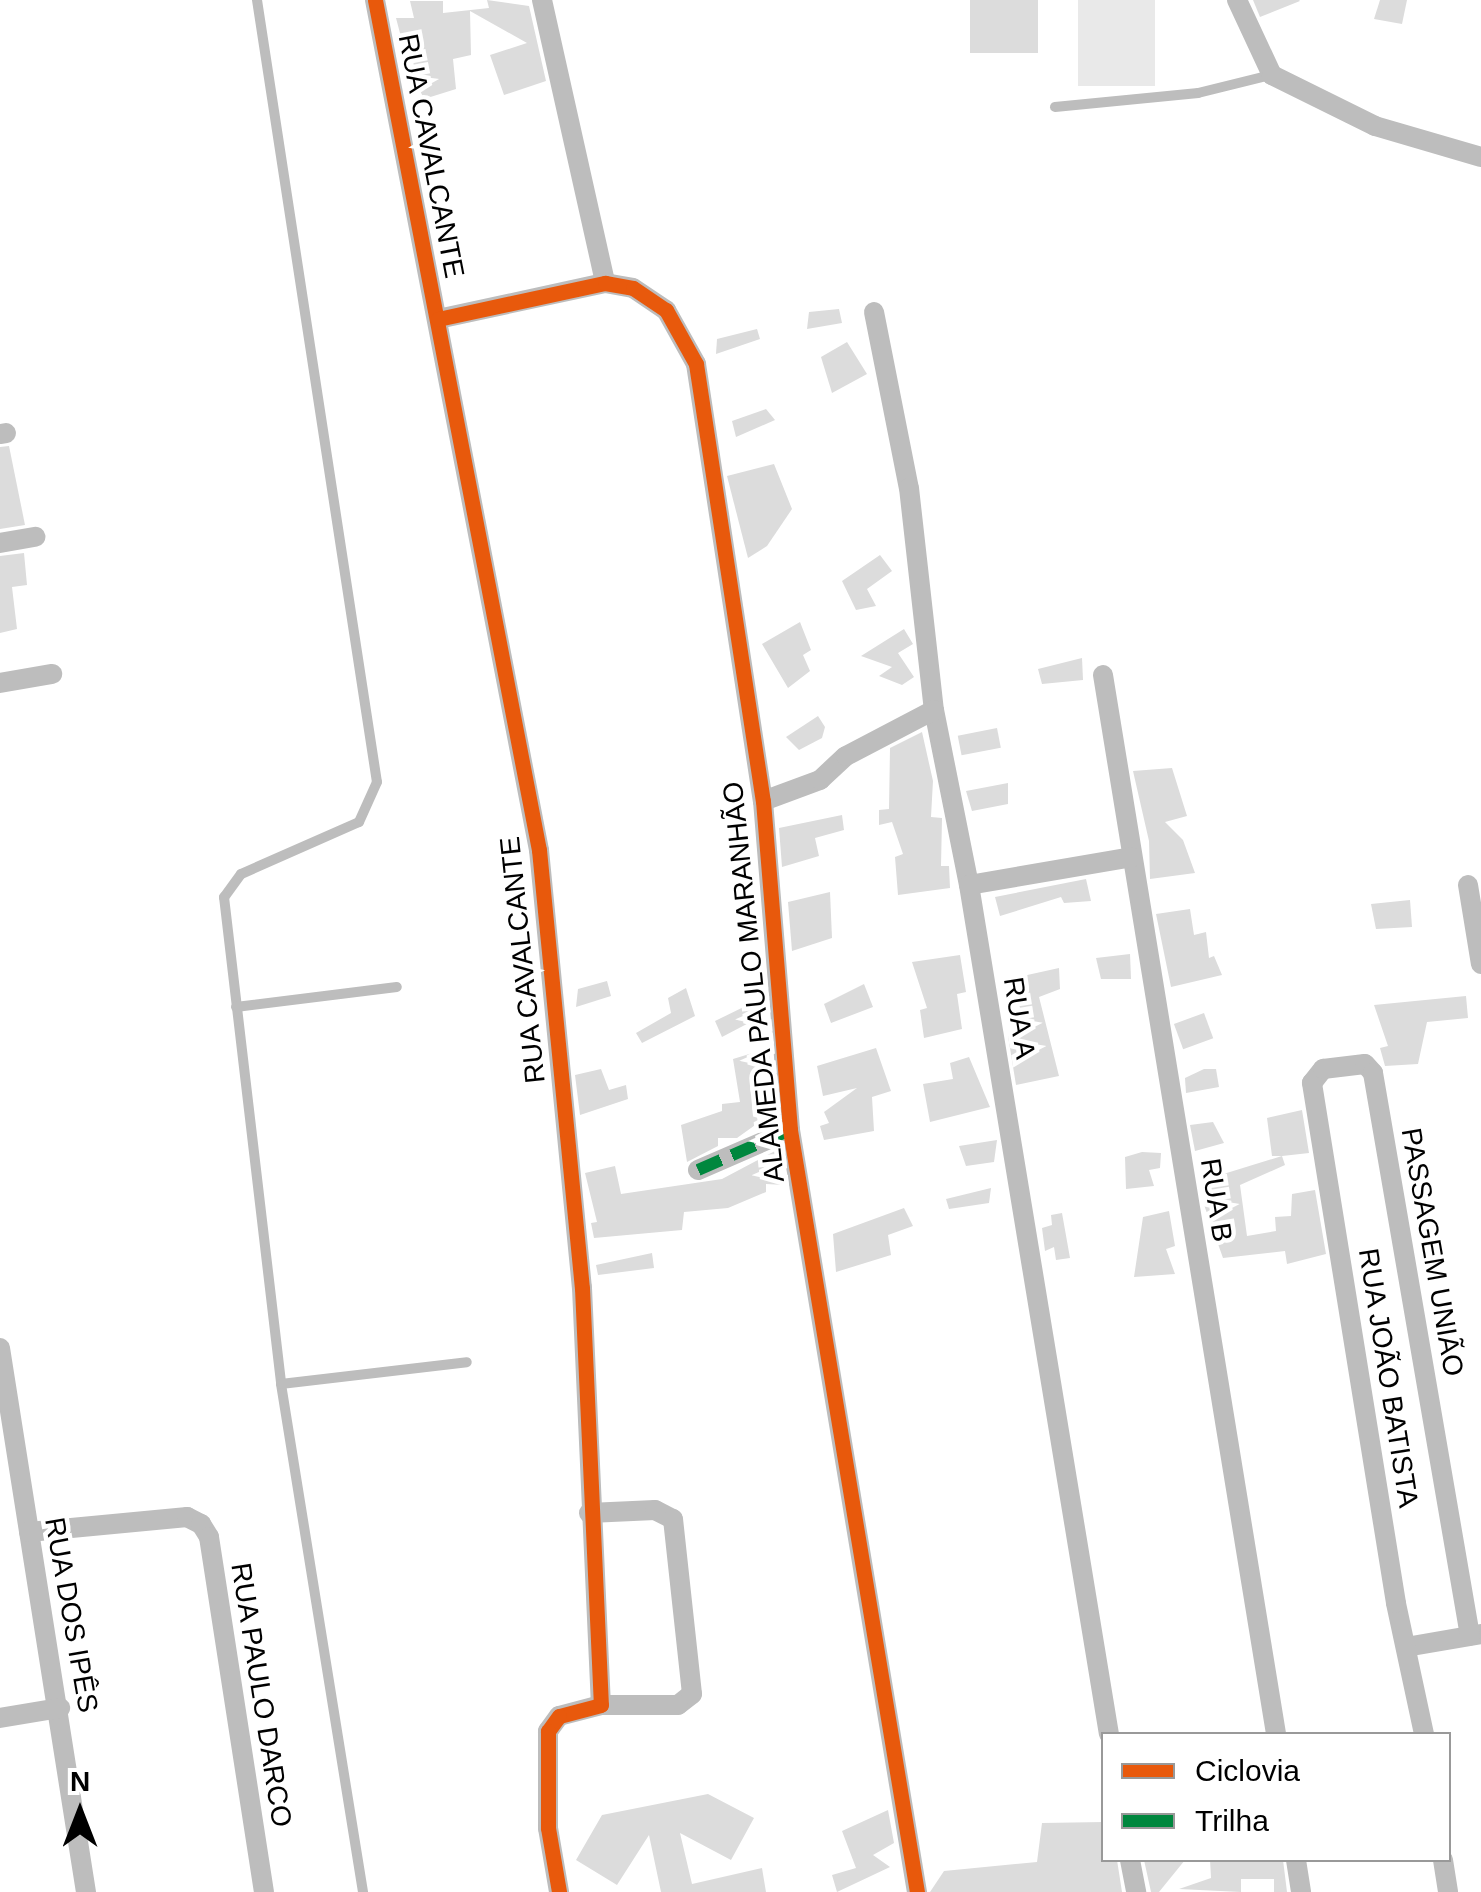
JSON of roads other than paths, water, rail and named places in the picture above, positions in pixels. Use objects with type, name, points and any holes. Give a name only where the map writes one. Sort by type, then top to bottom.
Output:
[{"type":"street","name":"RUA CAVALCANTE","points":[[374,0],[539,850],[582,1288],[588,1513],[602,1705]]},
{"type":"street","points":[[438,319],[605,283],[542,0]]},
{"type":"street","points":[[1238,0],[1272,74],[1375,126],[1481,157]]},
{"type":"street","name":"ALAMEDA PAULO MARANHÃO","points":[[605,283],[633,288],[666,310],[696,364],[763,801],[790,1130],[917,1892]]},
{"type":"street","name":"RUA A","points":[[874,312],[908,488],[934,710],[970,886],[1110,1732]]},
{"type":"street","points":[[0,543],[35,538]]},
{"type":"street","points":[[0,683],[52,674]]},
{"type":"street","name":"RUA B","points":[[1103,675],[1276,1732]]},
{"type":"street","points":[[763,801],[820,780],[846,756],[934,710]]},
{"type":"street","points":[[970,886],[1132,857]]},
{"type":"street","points":[[1468,884],[1481,964]]},
{"type":"street","name":"PASSAGEM UNIÃO","points":[[1358,1064],[1373,1072],[1475,1635]]},
{"type":"street","name":"RUA JOÃO BATISTA","points":[[1358,1064],[1323,1069],[1312,1083],[1424,1732]]},
{"type":"street","points":[[698,1170],[790,1130]]},
{"type":"street","name":"RUA DOS IPÊS","points":[[0,1348],[60,1708],[86,1892]]},
{"type":"street","points":[[560,1892],[548,1828],[548,1731],[559,1716],[602,1705],[678,1705],[692,1694],[673,1519],[655,1510],[588,1513]]},
{"type":"street","name":"RUA PAULO DARCO","points":[[28,1532],[186,1517],[201,1524],[208,1537],[264,1892]]},
{"type":"street","points":[[1406,1647],[1475,1635]]},
{"type":"street","points":[[0,1718],[60,1708]]},
{"type":"street","points":[[1130,1862],[1136,1892]]},
{"type":"street","points":[[1296,1862],[1302,1892]]},
{"type":"street","points":[[1443,1862],[1448,1892]]},
{"type":"lane","points":[[257,0],[377,782],[359,822],[230,884],[224,897],[281,1384],[362,1892]]},
{"type":"lane","points":[[1055,107],[1198,93],[1272,74]]},
{"type":"lane","points":[[236,1007],[396,986]]},
{"type":"lane","points":[[281,1384],[466,1362]]}]
